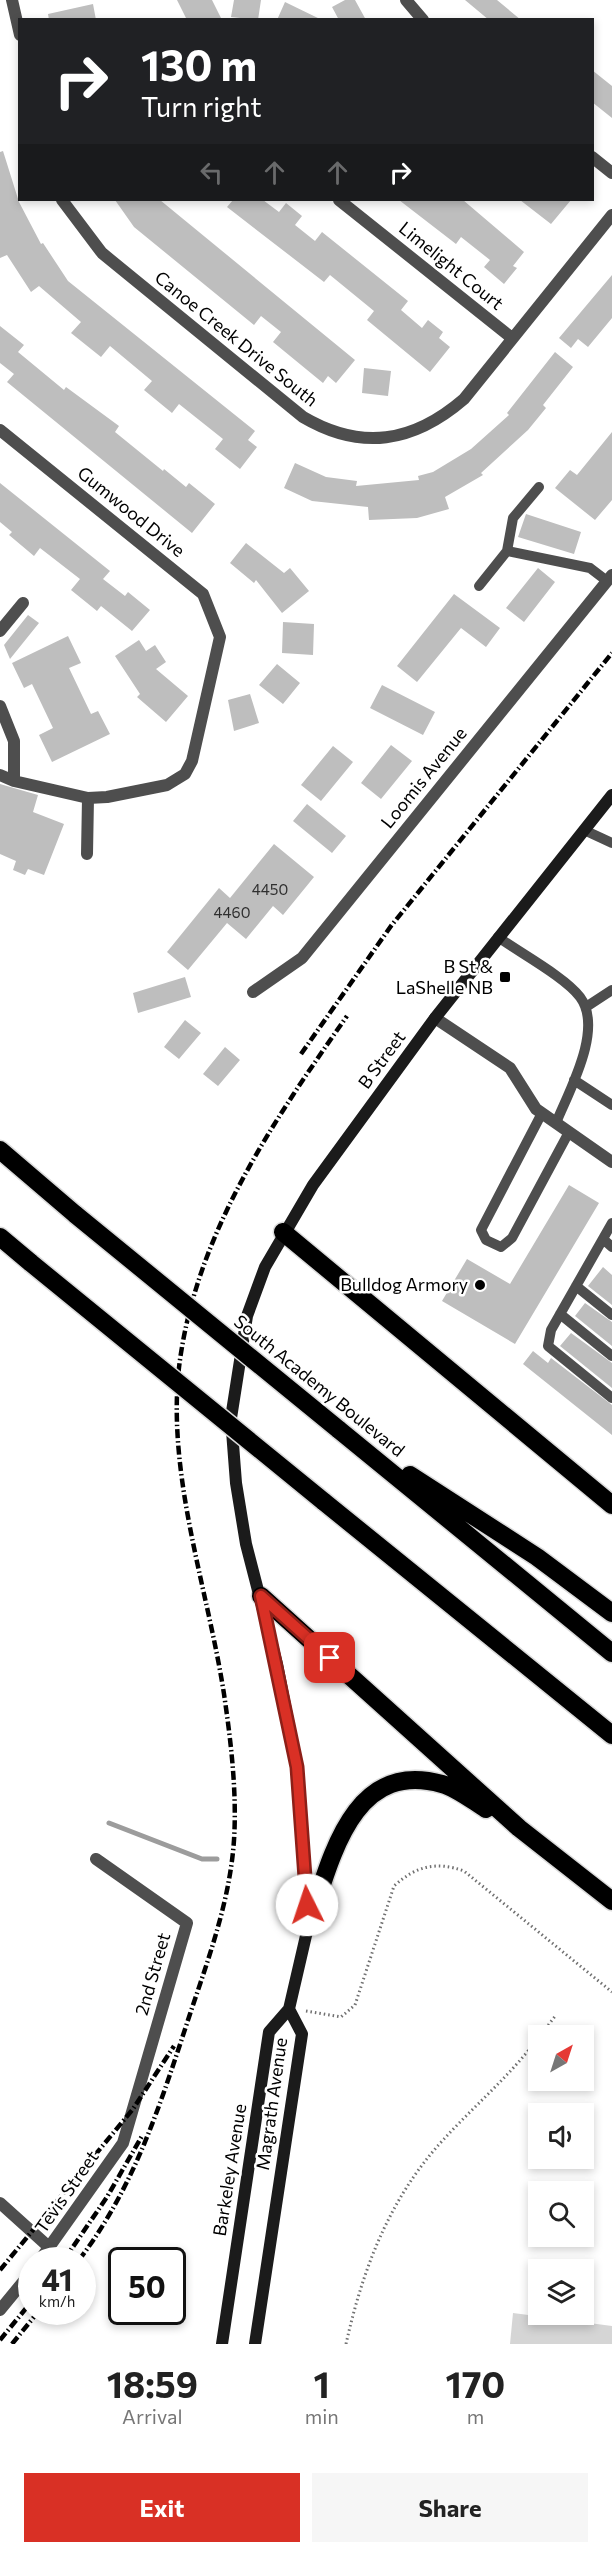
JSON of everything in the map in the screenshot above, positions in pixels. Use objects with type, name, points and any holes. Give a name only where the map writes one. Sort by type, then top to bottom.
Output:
[{"type":"highway","name":"South Academy Boulevard","points":[[0,1150],[76,1215],[612,1653]]},
{"type":"highway","points":[[283,1232],[612,1505]]},
{"type":"highway","points":[[0,1238],[612,1735]]},
{"type":"highway","points":[[338,1429],[537,1557],[612,1613]]},
{"type":"highway","points":[[261,1596],[519,1828],[612,1901]]},
{"type":"highway","points":[[308,1927],[339,1837],[351,1816],[368,1798],[393,1782],[417,1780],[443,1784],[519,1828]]},
{"type":"main road","name":"B Street","points":[[261,1596],[246,1544],[231,1418],[247,1316],[265,1267],[283,1232],[314,1185],[435,1018],[612,795]]},
{"type":"main road","points":[[261,1596],[297,1767],[308,1927],[289,2009]]},
{"type":"main road","name":"Barkeley Avenue","points":[[222,2344],[269,2032],[289,2009]]},
{"type":"main road","name":"Magrath Avenue","points":[[255,2344],[302,2034],[289,2009]]},
{"type":"street","points":[[12,0],[18,26]]},
{"type":"street","points":[[406,0],[421,18]]},
{"type":"street","points":[[594,160],[612,173]]},
{"type":"street","name":"Canoe Creek Drive South","points":[[63,201],[86,235],[123,272],[303,417],[325,430],[348,437],[371,439],[396,438],[419,429],[447,414],[464,399],[612,215]]},
{"type":"street","name":"Limelight Court","points":[[340,201],[512,338]]},
{"type":"street","name":"Gumwood Drive","points":[[0,430],[203,594],[220,637],[192,761],[185,774],[167,785],[88,798]]},
{"type":"street","name":"Loomis Avenue","points":[[253,992],[302,958],[609,578]]},
{"type":"street","points":[[0,631],[23,603]]},
{"type":"street","points":[[0,706],[14,741],[14,781]]},
{"type":"street","points":[[0,775],[14,781],[88,798],[87,854]]},
{"type":"street","points":[[435,1018],[510,1068],[542,1113],[612,1162]]},
{"type":"street","name":"2nd Street","points":[[96,1859],[187,1923],[123,2143]]},
{"type":"street","name":"Tevis Street","points":[[51,2247],[123,2143]]},
{"type":"street","points":[[0,2203],[49,2247]]},
{"type":"street","points":[[0,2310],[18,2288]]},
{"type":"lane","points":[[479,586],[507,551],[513,518],[539,487]]},
{"type":"lane","points":[[507,551],[590,568],[609,578]]},
{"type":"lane","points":[[584,830],[612,843]]},
{"type":"lane","points":[[498,938],[570,987],[586,1007],[588,1024],[586,1042],[574,1080],[556,1123]]},
{"type":"lane","points":[[586,1007],[612,990]]},
{"type":"lane","points":[[574,1080],[612,1105]]},
{"type":"lane","points":[[542,1113],[481,1230],[486,1240],[501,1247],[512,1238],[570,1132]]},
{"type":"lane","points":[[612,1223],[551,1330],[548,1346],[612,1398]]},
{"type":"lane","points":[[603,1239],[612,1247]]},
{"type":"lane","points":[[576,1286],[612,1315]]},
{"type":"lane","points":[[560,1314],[612,1356]]},
{"type":"path","points":[[289,2009],[341,2017],[355,2005],[394,1886],[422,1867],[436,1865],[464,1871],[612,1992]]},
{"type":"path","points":[[548,2025],[556,2015]]},
{"type":"path","points":[[346,2344],[380,2232],[396,2202],[444,2139],[489,2096],[528,2050]]},
{"type":"shaded area","points":[[513,2313],[528,2315],[528,2325],[594,2324],[612,2326],[612,2344],[510,2344]]},
{"type":"building","points":[[177,0],[212,0],[221,18],[186,18]]},
{"type":"building","points":[[234,0],[261,0],[258,18],[231,17]]},
{"type":"building","points":[[345,0],[355,0],[365,18],[338,18],[332,7]]},
{"type":"building","points":[[465,0],[497,0],[519,18],[487,18]]},
{"type":"building","points":[[285,2],[318,18],[278,18]]},
{"type":"building","points":[[93,4],[96,18],[49,18],[48,14]]},
{"type":"building","points":[[594,72],[612,86],[612,118],[594,104]]},
{"type":"building","points":[[3,151],[18,201],[41,244],[43,243],[68,281],[255,431],[248,440],[257,447],[240,469],[215,449],[223,439],[179,404],[172,413],[144,390],[152,381],[110,346],[101,357],[71,333],[81,322],[39,286],[31,292],[7,255],[0,258],[0,152]]},
{"type":"building","points":[[116,201],[161,201],[355,360],[336,383],[328,376],[323,383],[273,342],[281,332],[261,316],[254,325],[134,227]]},
{"type":"building","points":[[232,201],[264,201],[279,212],[286,203],[302,216],[295,225],[315,241],[322,232],[408,301],[401,310],[422,328],[428,320],[443,332],[439,338],[450,347],[430,372],[367,320],[374,311],[330,275],[324,282],[227,207]]},
{"type":"building","points":[[400,201],[464,201],[524,252],[513,266],[517,268],[504,284],[484,267],[490,260],[461,237],[456,244]]},
{"type":"building","points":[[521,201],[570,201],[551,224]]},
{"type":"building","points":[[612,275],[612,318],[588,347],[578,339],[571,348],[559,338]]},
{"type":"building","points":[[0,326],[24,345],[18,352],[64,390],[66,387],[119,426],[115,432],[163,471],[164,469],[186,487],[189,483],[215,504],[192,533],[7,382],[14,374],[0,363]]},
{"type":"building","points":[[555,352],[573,367],[543,405],[546,408],[528,430],[481,473],[483,475],[445,497],[449,509],[417,518],[369,520],[368,507],[312,501],[284,488],[295,463],[326,477],[357,481],[356,486],[419,480],[418,476],[433,472],[471,449],[509,415],[507,413]]},
{"type":"building","points":[[364,368],[391,371],[388,396],[362,393]]},
{"type":"building","points":[[612,432],[612,500],[595,520],[555,488],[570,470],[577,475]]},
{"type":"building","points":[[0,483],[110,571],[103,579],[125,596],[128,592],[150,610],[132,631],[101,606],[97,611],[71,590],[80,579],[40,548],[34,556],[9,535],[12,532],[0,522]]},
{"type":"building","points":[[526,514],[581,532],[574,554],[518,537]]},
{"type":"building","points":[[246,543],[284,573],[290,568],[309,591],[282,613],[256,580],[254,583],[230,563]]},
{"type":"building","points":[[538,568],[555,582],[524,622],[506,608]]},
{"type":"building","points":[[454,594],[500,628],[486,647],[461,628],[417,682],[397,666]]},
{"type":"building","points":[[28,615],[39,623],[10,659],[4,645]]},
{"type":"building","points":[[283,622],[314,624],[313,655],[282,653]]},
{"type":"building","points":[[68,636],[81,663],[69,668],[91,714],[98,711],[110,734],[52,762],[39,735],[53,728],[32,684],[24,688],[12,663]]},
{"type":"building","points":[[139,640],[146,651],[155,645],[166,662],[156,669],[188,696],[166,722],[137,697],[140,694],[115,656]]},
{"type":"building","points":[[277,664],[300,683],[283,704],[259,685]]},
{"type":"building","points":[[382,685],[435,712],[423,735],[370,708]]},
{"type":"building","points":[[250,694],[259,723],[234,731],[228,700]]},
{"type":"building","points":[[391,745],[412,761],[381,799],[361,783]]},
{"type":"building","points":[[333,746],[353,762],[321,801],[301,785]]},
{"type":"building","points":[[0,784],[38,795],[33,812],[64,824],[44,875],[28,869],[25,875],[13,870],[16,861],[0,854]]},
{"type":"building","points":[[307,804],[346,836],[332,853],[293,821]]},
{"type":"building","points":[[274,844],[314,877],[283,915],[273,906],[246,939],[227,923],[188,970],[167,952],[219,888],[230,898]]},
{"type":"building","points":[[185,977],[191,997],[138,1013],[133,993]]},
{"type":"building","points":[[185,1020],[201,1033],[179,1059],[164,1047]]},
{"type":"building","points":[[225,1047],[240,1060],[218,1086],[203,1074]]},
{"type":"building","points":[[569,1185],[599,1203],[515,1344],[442,1301],[467,1259],[510,1284]]},
{"type":"building","points":[[603,1267],[612,1275],[612,1305],[588,1286]]},
{"type":"building","points":[[585,1303],[612,1322],[612,1346],[575,1316]]},
{"type":"building","points":[[571,1333],[612,1363],[612,1388],[560,1346]]},
{"type":"building","points":[[533,1351],[548,1363],[551,1358],[612,1405],[612,1435],[523,1364]]},
{"type":"waterway","points":[[109,1823],[202,1859],[217,1859]]},
{"type":"railway","points":[[301,1054],[391,926],[612,653]]},
{"type":"railway","points":[[88,2247],[132,2172],[157,2111],[211,1950],[232,1862],[235,1804],[229,1730],[217,1652],[182,1481],[177,1395],[181,1353],[191,1306],[205,1261],[223,1218],[268,1134],[347,1016]]},
{"type":"railway","points":[[0,2270],[133,2109],[174,2046]]},
{"type":"railway","points":[[73,2247],[107,2197],[142,2136]]},
{"type":"railway","points":[[0,2340],[18,2318]]},
{"type":"railway","points":[[12,2344],[27,2325]]},
{"type":"place","name":"B St & LaShelle NB","points":[[505,977]]},
{"type":"place","name":"Bulldog Armory","points":[[480,1285]]},
{"type":"route","points":[[307,1905],[297,1767],[261,1596],[330,1658]]}]
